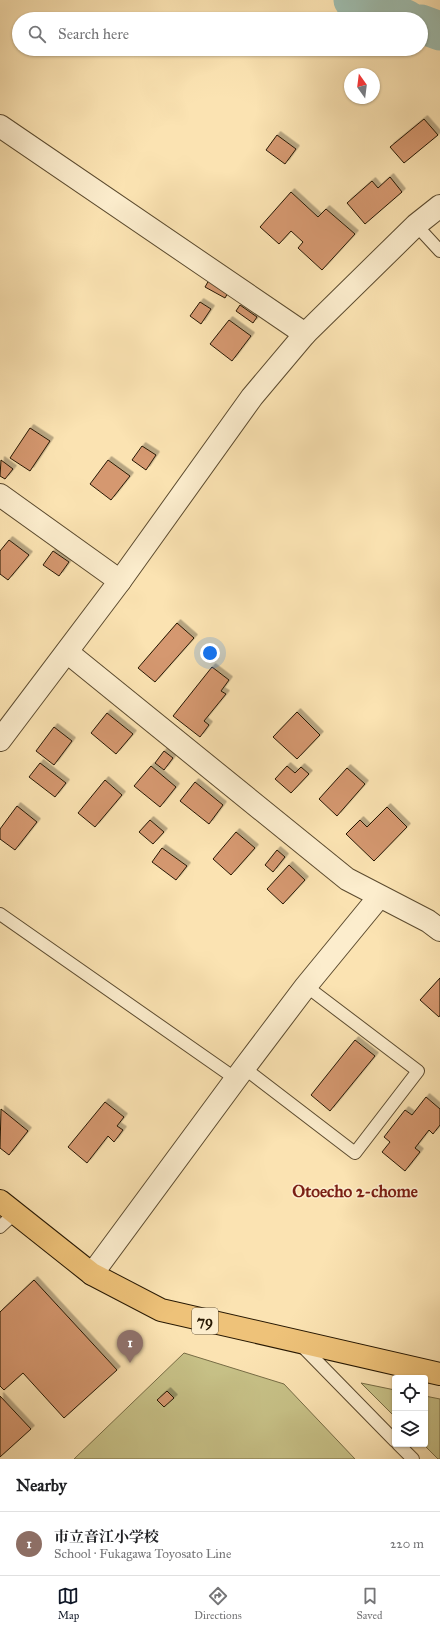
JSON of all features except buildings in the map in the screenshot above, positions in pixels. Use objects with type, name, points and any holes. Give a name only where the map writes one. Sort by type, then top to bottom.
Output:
[{"type":"main road","name":"79","points":[[5,1214],[92,1274],[161,1310],[299,1343],[440,1374]]},
{"type":"street","points":[[0,126],[305,334]]},
{"type":"street","points":[[0,740],[120,581],[252,397],[305,334],[416,225],[440,206]]},
{"type":"street","points":[[0,495],[120,581]]},
{"type":"street","points":[[67,652],[346,879],[428,921],[440,930]]},
{"type":"street","points":[[92,1274],[306,986],[379,897]]},
{"type":"lane","points":[[416,225],[440,251]]},
{"type":"lane","points":[[0,914],[240,1073],[355,1153],[418,1071],[306,986]]},
{"type":"lane","points":[[299,1343],[392,1438]]},
{"type":"lane","points":[[401,1447],[413,1459]]},
{"type":"shaded area","points":[[184,1353],[284,1384],[355,1459],[74,1459]]},
{"type":"shaded area","points":[[361,1383],[392,1389],[392,1414]]},
{"type":"shaded area","points":[[428,1397],[440,1399],[440,1459],[438,1459],[426,1447],[428,1447]]},
{"type":"waterway","points":[[353,0],[386,12]]},
{"type":"waterway","points":[[428,27],[440,31]]},
{"type":"place","name":"市立音江小学校","points":[[130,1363]]},
{"type":"district","name":"Otoecho 2-chome","points":[[355,1191]]}]
